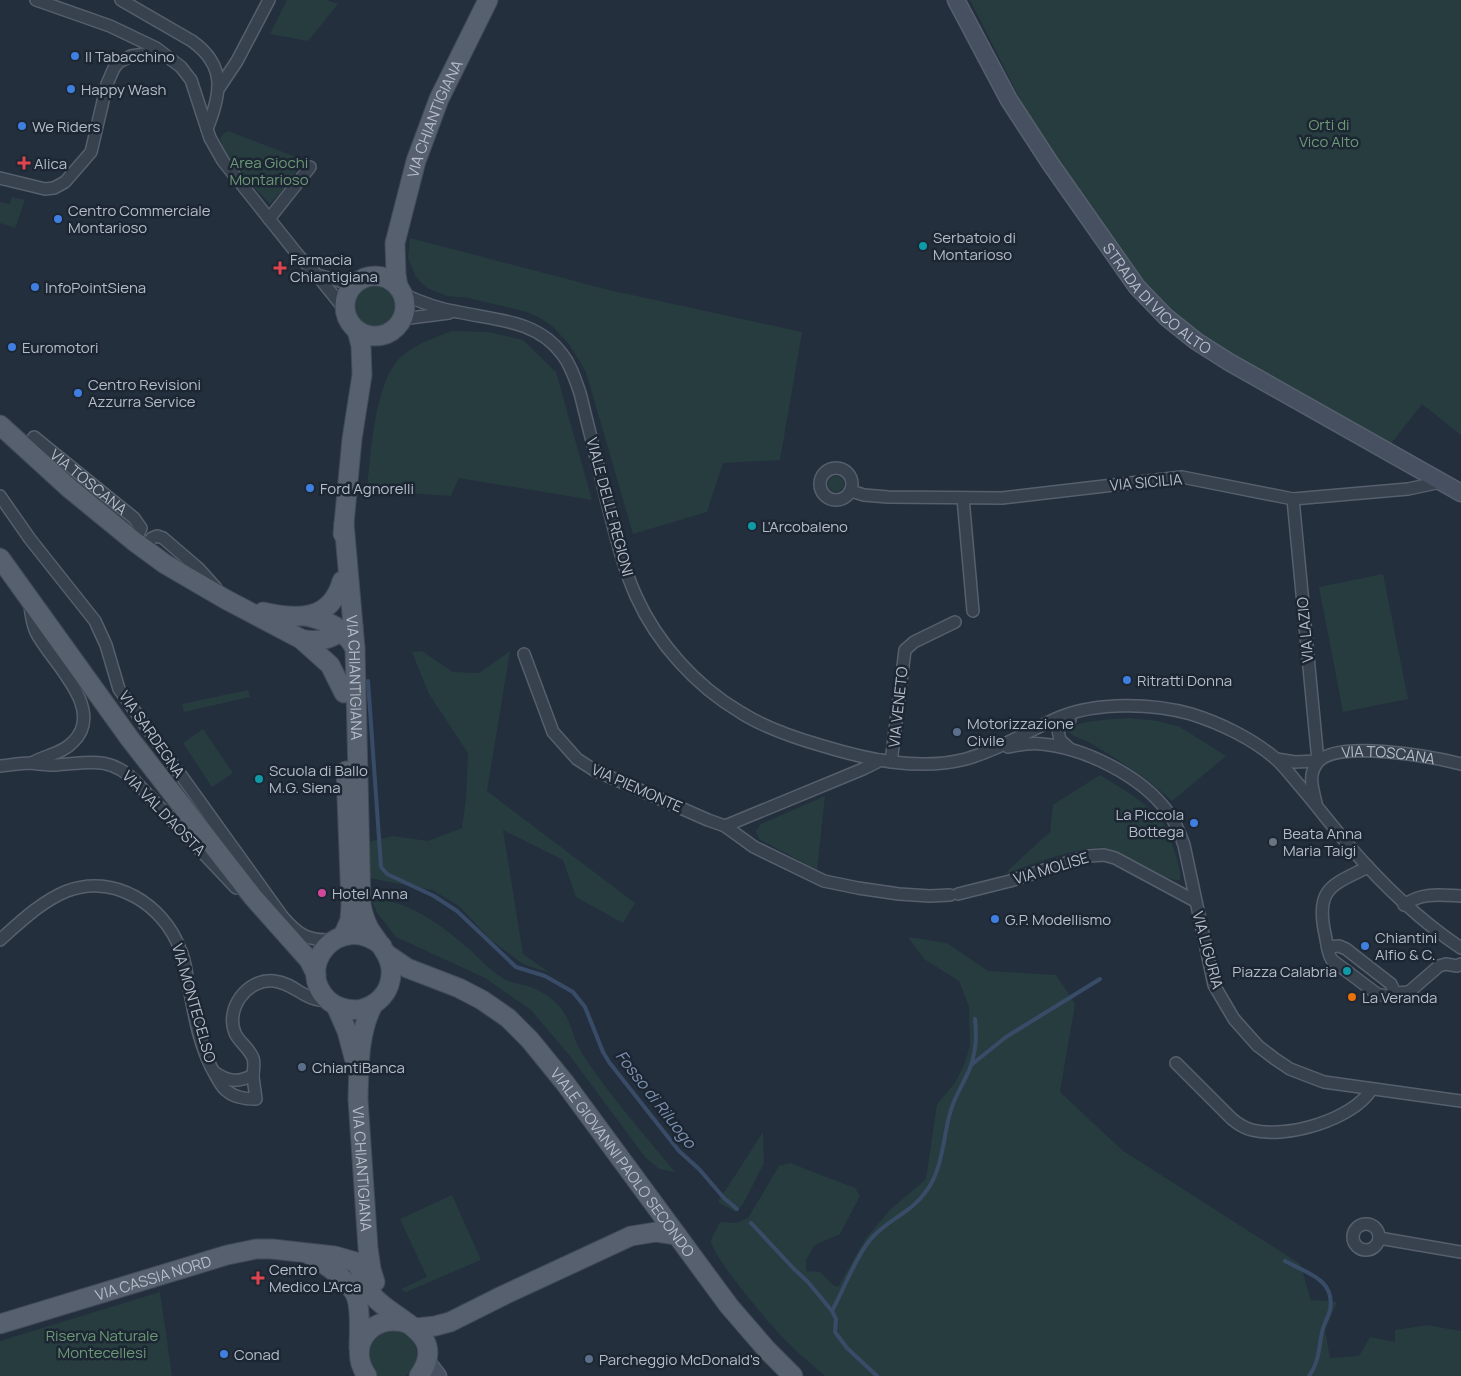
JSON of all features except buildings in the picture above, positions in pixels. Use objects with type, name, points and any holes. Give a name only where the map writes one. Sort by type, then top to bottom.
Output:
[{"type":"main road","name":"VIA CHIANTIGIANA","points":[[402,319],[405,311],[405,302],[396,274],[395,243],[416,161],[447,82],[488,0]]},
{"type":"main road","name":"VIA CHIANTIGIANA","points":[[352,1288],[351,1260],[367,1229],[360,1134],[359,1077],[363,1030],[373,1005],[382,998],[388,988],[392,972],[385,951],[367,923],[361,905],[355,648],[348,628],[342,581],[341,552],[350,449],[362,375],[361,346],[357,330],[348,318],[346,302],[349,293],[381,264],[395,243]]},
{"type":"main road","points":[[361,281],[376,277],[384,278],[400,291]]},
{"type":"main road","points":[[357,330],[372,336],[380,336],[389,333],[397,327],[402,319]]},
{"type":"main road","name":"VIA CHIANTIGIANA","points":[[362,375],[380,336]]},
{"type":"main road","name":"VIA TOSCANA","points":[[0,425],[69,488],[140,546],[188,578],[301,639],[330,665],[344,693]]},
{"type":"main road","name":"VIA CHIANTIGIANA","points":[[344,523],[348,628],[344,693],[351,906],[350,920],[339,938],[325,948],[319,958],[316,975],[322,992],[333,1003],[350,1040],[359,1077]]},
{"type":"main road","points":[[0,558],[28,600],[130,739],[253,897],[309,960],[316,975]]},
{"type":"main road","name":"VIA TOSCANA","points":[[306,616],[327,607],[337,594],[342,581]]},
{"type":"main road","name":"VIA TOSCANA","points":[[244,608],[286,616],[306,616],[348,628]]},
{"type":"main road","name":"VIA TOSCANA","points":[[301,639],[319,642],[348,628]]},
{"type":"main road","points":[[339,938],[354,934],[364,936],[374,940],[385,951]]},
{"type":"main road","name":"VIALE GIOVANNI PAOLO SECONDO","points":[[385,951],[403,966],[475,996],[495,1008],[516,1026],[554,1068],[744,1325],[793,1376]]},
{"type":"main road","points":[[388,988],[431,978]]},
{"type":"main road","points":[[333,1003],[355,1010],[373,1005]]},
{"type":"main road","points":[[631,1236],[645,1220],[654,1204]]},
{"type":"main road","points":[[367,1229],[372,1274],[381,1293],[422,1336],[428,1366]]},
{"type":"main road","points":[[349,1376],[368,1332],[379,1324],[394,1320],[435,1326],[450,1322],[631,1236],[656,1232],[677,1235]]},
{"type":"main road","name":"VIA CASSIA NORD","points":[[0,1324],[227,1255],[266,1249],[286,1250],[351,1260]]},
{"type":"main road","name":"VIA CASSIA NORD","points":[[308,1254],[328,1267],[352,1288]]},
{"type":"main road","points":[[351,1260],[357,1264],[373,1296],[407,1322]]},
{"type":"main road","points":[[352,1288],[358,1302],[359,1354],[367,1376]]},
{"type":"main road","points":[[428,1366],[440,1332],[450,1322]]},
{"type":"street","points":[[36,0],[110,26],[152,46],[181,67],[189,77],[207,129],[223,161],[298,255],[346,311]]},
{"type":"street","points":[[121,0],[185,36],[200,47],[214,66],[220,88]]},
{"type":"street","points":[[207,129],[216,106],[220,88],[237,61],[269,0]]},
{"type":"street","name":"STRADA DI VICO ALTO","points":[[956,0],[1002,89],[1017,113],[1131,279],[1157,309],[1196,341],[1229,362],[1461,493]]},
{"type":"street","points":[[0,178],[45,189],[54,188],[64,182],[91,152],[107,84],[114,68],[123,60],[137,54],[163,54]]},
{"type":"street","points":[[269,219],[310,167]]},
{"type":"street","points":[[317,275],[361,281]]},
{"type":"street","name":"VIALE DELLE REGIONI","points":[[400,291],[426,304],[530,328],[545,337],[566,359],[580,393],[619,550],[648,619],[685,667],[713,693],[740,712],[756,721],[811,743],[886,761],[919,764],[969,758],[999,748],[1062,716],[1092,708],[1160,708],[1193,715],[1242,737],[1276,759],[1404,905],[1434,930],[1461,948]]},
{"type":"street","name":"VIALE DELLE REGIONI","points":[[402,319],[456,312]]},
{"type":"street","name":"VIA SICILIA","points":[[850,491],[875,496],[1009,498],[1182,478],[1293,499],[1408,489],[1441,482]]},
{"type":"street","name":"VIA SARDEGNA","points":[[0,496],[30,539],[95,621],[103,636],[116,682],[124,696],[282,916],[304,936],[315,940],[339,938]]},
{"type":"street","points":[[964,498],[973,611]]},
{"type":"street","name":"VIA LAZIO","points":[[1293,499],[1318,761]]},
{"type":"street","name":"VIA VAL D'AOSTA","points":[[28,600],[36,631],[75,690],[82,703],[84,714],[80,732],[74,742],[58,752],[32,763]]},
{"type":"street","name":"VIA VENETO","points":[[886,761],[904,652],[912,644],[955,622]]},
{"type":"street","name":"VIA PIEMONTE","points":[[524,654],[552,732],[577,759],[604,776],[725,826],[754,847],[824,881],[863,889],[905,894],[930,896],[954,894]]},
{"type":"street","points":[[1068,748],[1058,735],[1058,727],[1061,724],[1113,708]]},
{"type":"street","name":"VIA LIGURIA","points":[[999,748],[1038,743],[1068,748],[1122,772],[1145,788],[1166,809],[1177,827],[1184,845],[1214,985],[1234,1019],[1253,1041],[1275,1059],[1298,1073],[1324,1082],[1461,1101]]},
{"type":"street","name":"VIA TOSCANA","points":[[1318,761],[1335,754],[1373,751],[1420,756],[1461,764]]},
{"type":"street","name":"VIALE DELLE REGIONI","points":[[1276,759],[1295,762],[1318,761],[1311,781],[1317,807]]},
{"type":"street","points":[[725,826],[886,761]]},
{"type":"street","name":"VIA VAL D'AOSTA","points":[[0,766],[32,763],[46,765],[98,762],[107,763],[123,770],[178,825],[235,888],[253,897]]},
{"type":"street","name":"VIA MOLISE","points":[[954,894],[1010,881],[1088,856],[1104,855],[1115,858],[1195,901]]},
{"type":"street","points":[[1368,866],[1336,883],[1324,895],[1322,917],[1332,960],[1377,994],[1387,996],[1394,993],[1409,992],[1439,966],[1461,964]]},
{"type":"street","name":"VIA MONTECELSO","points":[[0,940],[37,909],[55,897],[71,890],[84,887],[111,888],[139,898],[164,921],[177,939],[200,1037],[213,1071],[227,1092],[245,1099],[256,1099],[253,1075],[237,1081],[229,1080],[213,1071]]},
{"type":"street","points":[[1404,905],[1425,895],[1461,896]]},
{"type":"street","points":[[1328,947],[1338,946],[1346,949],[1391,984],[1394,993]]},
{"type":"street","points":[[296,990],[316,975]]},
{"type":"street","points":[[253,1075],[251,1055],[238,1039],[234,1029],[233,1014],[237,1003],[248,989],[261,982],[282,982],[306,997],[333,1003]]},
{"type":"street","points":[[1176,1063],[1232,1119],[1241,1126],[1254,1131],[1286,1131],[1346,1113],[1356,1107],[1371,1090]]},
{"type":"street","points":[[1379,1238],[1461,1252]]},
{"type":"green space","points":[[287,0],[327,0],[338,4],[308,41],[270,34]]},
{"type":"green space","name":"Orti di Vico Alto","points":[[970,0],[1461,0],[1461,435],[1422,404],[1390,445],[1218,348],[1176,317],[1149,289],[1036,131]]},
{"type":"green space","name":"Area Giochi Montarioso","points":[[228,131],[304,160],[287,185],[270,204],[241,174],[228,157],[220,138]]},
{"type":"green space","points":[[12,197],[25,200],[15,228],[0,223],[0,202],[10,204]]},
{"type":"green space","points":[[410,238],[609,290],[802,332],[780,460],[723,463],[707,512],[633,534],[586,372],[569,344],[553,327],[527,312],[469,298],[447,296],[427,288],[416,277],[408,258]]},
{"type":"green space","points":[[376,284],[389,288],[395,294],[399,307],[395,320],[389,326],[376,330],[363,326],[357,320],[353,307],[357,294],[363,288]]},
{"type":"green space","points":[[452,331],[489,332],[523,340],[556,372],[592,500],[459,478],[451,496],[367,490],[375,419],[385,383],[392,368],[412,348]]},
{"type":"green space","points":[[836,476],[844,484],[836,492],[828,484]]},
{"type":"green space","points":[[1383,574],[1408,699],[1343,712],[1319,587]]},
{"type":"green space","points":[[422,651],[453,672],[479,673],[510,651],[487,791],[635,903],[623,923],[576,897],[563,860],[503,830],[523,954],[550,973],[523,964],[491,940],[459,906],[432,890],[369,878],[368,842],[393,836],[428,841],[462,828],[466,799],[468,753],[429,694],[412,652]]},
{"type":"green space","points":[[248,690],[250,697],[184,712],[182,704]]},
{"type":"green space","points":[[1129,718],[1158,721],[1180,727],[1226,756],[1172,801],[1123,763],[1067,731],[1071,727],[1086,722]]},
{"type":"green space","points":[[203,729],[233,773],[212,787],[183,743]]},
{"type":"green space","points":[[1100,775],[1143,803],[1158,817],[1169,835],[1180,870],[1180,880],[1165,877],[1112,850],[1104,848],[1069,853],[1004,874],[1050,832],[1053,805]]},
{"type":"green space","points":[[825,796],[817,870],[759,839],[756,831],[761,824]]},
{"type":"green space","points":[[385,900],[397,903],[430,919],[460,941],[490,969],[504,979],[536,989],[556,1002],[566,1016],[579,1049],[593,1070],[675,1172],[659,1169],[645,1157],[570,1056],[531,1010],[485,978],[396,937],[378,914],[372,902]]},
{"type":"green space","points":[[908,937],[947,943],[988,971],[1056,975],[1075,1004],[1060,1092],[1122,1150],[1300,1264],[1311,1300],[1337,1302],[1325,1330],[1330,1358],[1359,1356],[1370,1337],[1395,1342],[1395,1330],[1427,1325],[1461,1331],[1461,1376],[825,1376],[784,1339],[755,1306],[721,1260],[711,1240],[720,1222],[736,1223],[748,1218],[779,1166],[790,1163],[855,1188],[860,1196],[840,1234],[815,1245],[806,1260],[806,1271],[820,1272],[833,1285],[838,1287],[866,1238],[890,1210],[926,1179],[937,1104],[955,1083],[964,1065],[970,1046],[969,1007],[959,981],[924,959]]},
{"type":"green space","points":[[763,1132],[764,1163],[743,1204],[736,1212],[718,1202]]},
{"type":"green space","points":[[452,1195],[481,1260],[406,1292],[401,1289],[427,1277],[400,1219]]},
{"type":"green space","name":"Riserva Naturale Montecellesi","points":[[160,1292],[172,1376],[0,1376],[0,1341]]},
{"type":"green space","points":[[394,1329],[409,1337],[413,1343],[416,1349],[416,1363],[405,1376],[378,1376],[372,1370],[368,1346],[378,1333]]},
{"type":"waterway","name":"Fosso di Riluogo","points":[[368,681],[381,867],[387,874],[434,896],[457,911],[516,967],[545,976],[573,992],[585,1007],[609,1062],[679,1151],[737,1209]]},
{"type":"waterway","points":[[971,1065],[1006,1037],[1100,979]]},
{"type":"waterway","points":[[832,1311],[870,1240],[876,1233],[914,1205],[932,1181],[939,1163],[952,1107],[968,1074],[974,1056],[976,1044],[975,1019]]},
{"type":"waterway","name":"Fosso di Riluogo","points":[[751,1223],[808,1282],[832,1311],[836,1319],[835,1332],[847,1348],[877,1376]]},
{"type":"waterway","points":[[1285,1261],[1318,1278],[1324,1284],[1331,1299],[1317,1360],[1309,1376]]},
{"type":"place","name":"Il Tabacchino","points":[[75,56]]},
{"type":"place","name":"Happy Wash","points":[[71,89]]},
{"type":"place","name":"We Riders","points":[[22,126]]},
{"type":"place","name":"Alica","points":[[24,163]]},
{"type":"place","name":"Centro Commerciale Montarioso","points":[[58,219]]},
{"type":"place","name":"Serbatoio di Montarioso","points":[[923,246]]},
{"type":"place","name":"Farmacia Chiantigiana","points":[[280,268]]},
{"type":"place","name":"InfoPointSiena","points":[[35,287]]},
{"type":"place","name":"Euromotori","points":[[12,347]]},
{"type":"place","name":"Centro Revisioni Azzurra Service","points":[[78,393]]},
{"type":"place","name":"Ford Agnorelli","points":[[310,488]]},
{"type":"place","name":"L'Arcobaleno","points":[[752,526]]},
{"type":"place","name":"Ritratti Donna","points":[[1127,680]]},
{"type":"place","name":"Motorizzazione Civile","points":[[957,732]]},
{"type":"place","name":"Scuola di Ballo M.G. Siena","points":[[259,779]]},
{"type":"place","name":"La Piccola Bottega","points":[[1194,823]]},
{"type":"place","name":"Beata Anna Maria Taigi","points":[[1273,842]]},
{"type":"place","name":"Hotel Anna","points":[[322,893]]},
{"type":"place","name":"G.P. Modellismo","points":[[995,919]]},
{"type":"place","name":"Chiantini Alfio & C.","points":[[1365,946]]},
{"type":"place","name":"Piazza Calabria","points":[[1347,971]]},
{"type":"place","name":"La Veranda","points":[[1352,997]]},
{"type":"place","name":"ChiantiBanca","points":[[302,1067]]},
{"type":"place","name":"Centro Medico L'Arca","points":[[258,1278]]},
{"type":"place","name":"Conad","points":[[224,1354]]},
{"type":"place","name":"Parcheggio McDonald's","points":[[589,1359]]}]
